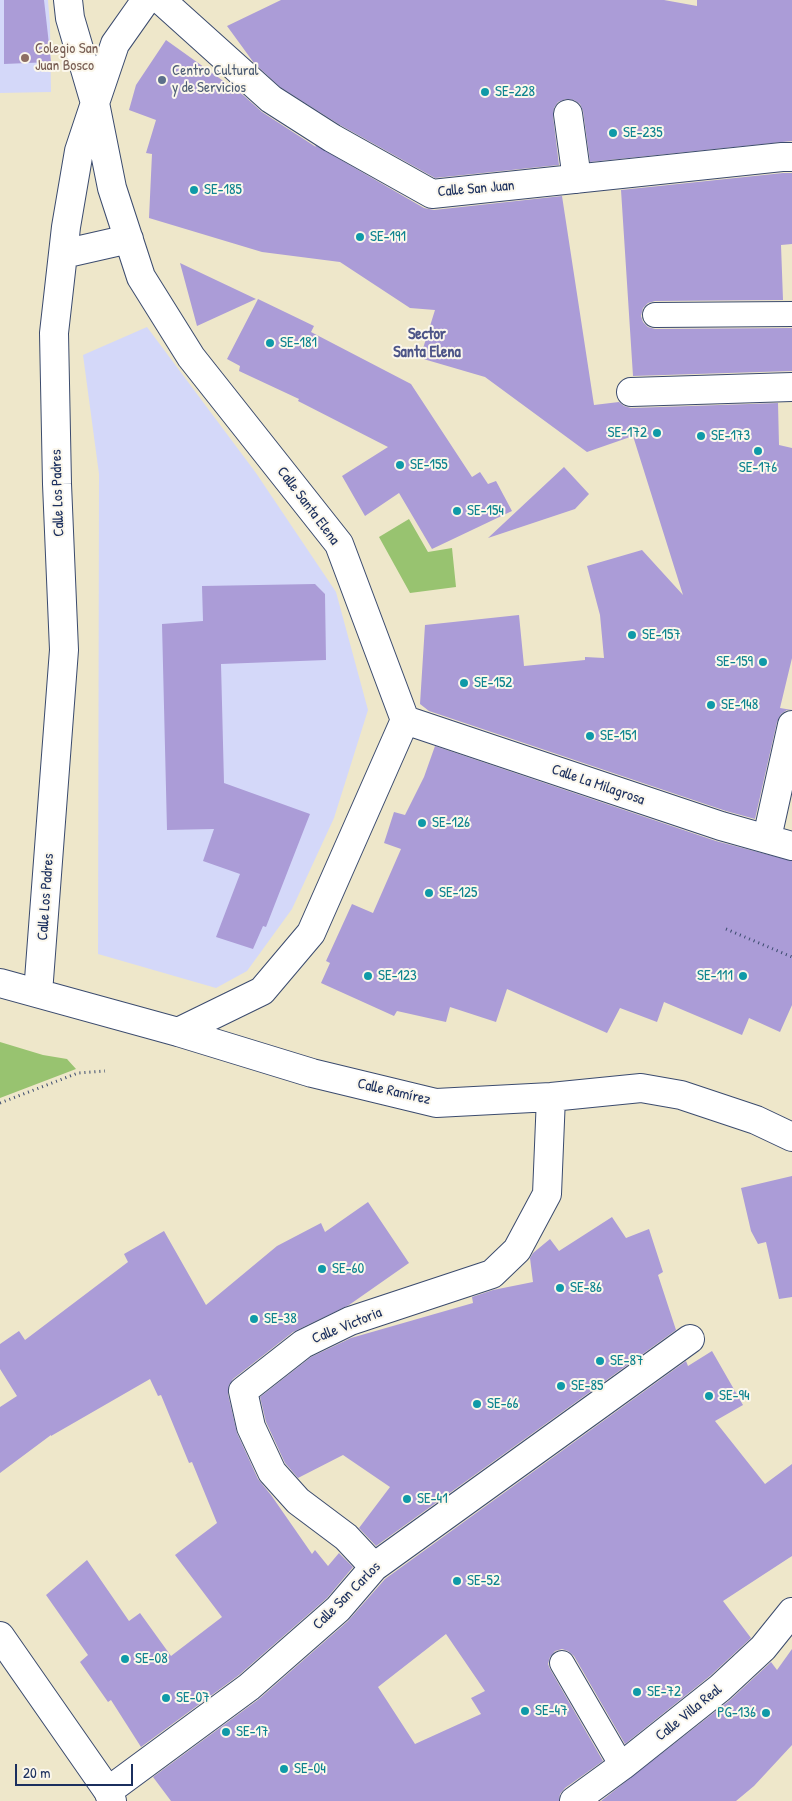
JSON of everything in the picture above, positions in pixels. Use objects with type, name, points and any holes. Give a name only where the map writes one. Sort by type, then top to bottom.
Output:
[{"type":"street","points":[[68,0],[70,18],[95,103]]},
{"type":"street","points":[[95,103],[115,44],[146,0]]},
{"type":"street","name":"Calle San Juan","points":[[161,0],[271,99],[332,138],[432,194],[792,157]]},
{"type":"street","name":"Calle Santa Elena","points":[[95,103],[112,188],[141,277],[191,357],[339,544],[405,720]]},
{"type":"street","name":"Calle Los Padres","points":[[38,993],[64,650],[57,484],[54,333],[66,226],[79,151],[95,103]]},
{"type":"street","points":[[568,114],[577,179]]},
{"type":"street","points":[[63,254],[129,240]]},
{"type":"street","points":[[631,392],[792,388]]},
{"type":"street","points":[[178,1032],[262,991],[311,933],[405,720]]},
{"type":"street","name":"Calle La Milagrosa","points":[[405,720],[721,826],[780,842]]},
{"type":"street","points":[[780,842],[792,725]]},
{"type":"street","name":"Calle Ramírez","points":[[0,982],[178,1032],[312,1073],[436,1103],[550,1097],[641,1088],[681,1095],[756,1120],[792,1137]]},
{"type":"street","name":"Calle Victoria","points":[[374,1566],[346,1537],[298,1501],[272,1472],[251,1427],[243,1391],[303,1344],[350,1321],[492,1274],[517,1250],[547,1194],[550,1097]]},
{"type":"street","name":"Calle San Carlos","points":[[110,1796],[249,1686],[338,1609],[374,1566],[690,1339]]},
{"type":"street","name":"Calle Villa Real","points":[[574,1801],[622,1766],[720,1688],[763,1648],[792,1612]]},
{"type":"street","points":[[0,1636],[110,1796]]},
{"type":"lane","points":[[656,315],[792,314]]},
{"type":"lane","points":[[562,1663],[622,1766]]},
{"type":"path","points":[[726,929],[792,957]]},
{"type":"path","points":[[0,1104],[78,1073],[105,1071]]},
{"type":"shaded area","name":"Colegio San Juan Bosco","points":[[0,0],[48,0],[51,92],[0,93]]},
{"type":"shaded area","points":[[147,327],[256,473],[336,592],[368,710],[334,818],[292,909],[247,971],[216,988],[98,954],[99,474],[83,355]]},
{"type":"green space","points":[[409,519],[428,552],[452,548],[456,587],[410,593],[379,537]]},
{"type":"green space","points":[[0,1042],[43,1055],[67,1059],[76,1069],[0,1098]]},
{"type":"building","points":[[4,0],[44,0],[51,62],[4,64]]},
{"type":"building","points":[[281,0],[664,0],[697,6],[697,0],[792,0],[792,141],[590,162],[583,111],[580,104],[574,100],[566,99],[558,102],[554,108],[553,116],[559,165],[435,178],[340,125],[280,87],[254,63],[227,26]]},
{"type":"building","points":[[166,40],[243,95],[262,112],[316,147],[315,145],[424,208],[434,210],[562,196],[594,405],[619,402],[631,408],[778,403],[779,445],[792,448],[792,658],[780,708],[792,710],[787,710],[781,714],[777,722],[755,819],[726,811],[429,711],[420,704],[425,625],[519,615],[524,666],[585,660],[585,657],[604,658],[600,615],[587,566],[642,550],[683,595],[633,436],[587,452],[485,377],[420,358],[435,310],[410,308],[340,262],[262,252],[149,218],[152,154],[146,153],[156,120],[129,110],[136,85]]},
{"type":"building","points":[[792,173],[792,244],[781,245],[783,300],[655,301],[648,303],[643,308],[641,316],[643,322],[648,327],[655,329],[792,328],[792,371],[633,376],[621,190]]},
{"type":"building","points":[[180,263],[256,299],[197,326]]},
{"type":"building","points":[[258,299],[314,326],[311,332],[411,384],[472,477],[480,472],[488,484],[496,481],[512,511],[432,549],[399,493],[365,516],[342,476],[388,447],[298,401],[299,399],[239,371],[240,366],[227,359]]},
{"type":"building","points":[[564,467],[589,494],[575,509],[488,538]]},
{"type":"building","points":[[315,584],[325,594],[326,660],[221,664],[224,783],[310,814],[266,927],[263,926],[253,949],[216,937],[240,874],[203,861],[214,829],[167,830],[162,624],[203,621],[202,586]]},
{"type":"building","points":[[435,746],[716,841],[792,861],[792,1005],[780,1032],[749,1018],[742,1035],[664,1002],[657,1022],[620,1008],[607,1033],[507,989],[496,1022],[450,1007],[446,1022],[397,1011],[394,1016],[321,983],[330,963],[326,961],[352,904],[373,913],[401,849],[384,843],[394,812],[405,815],[424,777]]},
{"type":"building","points":[[792,1176],[792,1297],[779,1299],[766,1242],[758,1244],[751,1231],[741,1188]]},
{"type":"building","points":[[368,1202],[409,1263],[349,1305],[293,1332],[233,1379],[229,1385],[228,1394],[237,1433],[258,1479],[312,1554],[315,1550],[328,1566],[339,1553],[353,1567],[327,1598],[239,1675],[141,1747],[111,1700],[108,1702],[80,1662],[88,1655],[46,1595],[87,1560],[129,1621],[140,1613],[171,1656],[222,1617],[175,1555],[217,1523],[192,1462],[189,1463],[161,1395],[158,1396],[150,1379],[51,1435],[0,1473],[0,1407],[17,1396],[0,1369],[0,1344],[19,1331],[25,1340],[128,1262],[124,1254],[164,1231],[206,1305],[277,1246],[321,1223],[325,1232]]},
{"type":"building","points":[[612,1217],[626,1238],[649,1229],[663,1272],[658,1275],[676,1330],[376,1546],[359,1528],[390,1487],[343,1455],[298,1478],[285,1463],[266,1422],[260,1397],[311,1357],[351,1338],[473,1303],[472,1297],[493,1290],[533,1282],[530,1258],[533,1253],[550,1239],[559,1251]]},
{"type":"building","points":[[712,1351],[743,1405],[715,1421],[765,1484],[792,1464],[792,1556],[723,1601],[751,1638],[710,1676],[625,1744],[574,1656],[562,1649],[555,1651],[550,1657],[548,1664],[550,1669],[603,1761],[565,1788],[560,1794],[559,1801],[171,1801],[153,1777],[259,1699],[348,1621],[385,1579],[686,1361],[688,1366]],"holes":[[[446,1634],[485,1691],[471,1698],[481,1714],[415,1744],[378,1687]]]},
{"type":"building","points":[[792,1649],[792,1745],[754,1786],[736,1801],[601,1801],[730,1700],[771,1662],[777,1670]]},
{"type":"place","name":"Colegio San Juan Bosco","points":[[25,58]]},
{"type":"place","name":"Centro Cultural y de Servicios","points":[[162,80]]},
{"type":"place","name":"SE-228","points":[[485,92]]},
{"type":"place","name":"SE-235","points":[[613,133]]},
{"type":"place","name":"SE-185","points":[[194,190]]},
{"type":"place","name":"SE-191","points":[[360,237]]},
{"type":"place","name":"SE-181","points":[[270,343]]},
{"type":"place","name":"SE-172","points":[[657,433]]},
{"type":"place","name":"SE-173","points":[[701,436]]},
{"type":"place","name":"SE-176","points":[[758,451]]},
{"type":"place","name":"SE-155","points":[[400,465]]},
{"type":"place","name":"SE-154","points":[[457,511]]},
{"type":"place","name":"SE-157","points":[[632,635]]},
{"type":"place","name":"SE-159","points":[[763,662]]},
{"type":"place","name":"SE-152","points":[[464,683]]},
{"type":"place","name":"SE-148","points":[[711,705]]},
{"type":"place","name":"SE-151","points":[[590,736]]},
{"type":"place","name":"SE-126","points":[[422,823]]},
{"type":"place","name":"SE-125","points":[[429,893]]},
{"type":"place","name":"SE-123","points":[[368,976]]},
{"type":"place","name":"SE-111","points":[[743,976]]},
{"type":"place","name":"SE-60","points":[[322,1269]]},
{"type":"place","name":"SE-86","points":[[560,1288]]},
{"type":"place","name":"SE-38","points":[[254,1319]]},
{"type":"place","name":"SE-87","points":[[600,1361]]},
{"type":"place","name":"SE-85","points":[[561,1386]]},
{"type":"place","name":"SE-94","points":[[709,1396]]},
{"type":"place","name":"SE-66","points":[[477,1404]]},
{"type":"place","name":"SE-41","points":[[407,1499]]},
{"type":"place","name":"SE-52","points":[[457,1581]]},
{"type":"place","name":"SE-08","points":[[125,1659]]},
{"type":"place","name":"SE-72","points":[[637,1692]]},
{"type":"place","name":"SE-07","points":[[166,1698]]},
{"type":"place","name":"SE-47","points":[[525,1711]]},
{"type":"place","name":"PG-136","points":[[766,1713]]},
{"type":"place","name":"SE-17","points":[[226,1732]]},
{"type":"place","name":"SE-04","points":[[284,1769]]},
{"type":"district","name":"Sector Santa Elena","points":[[427,344]]}]
